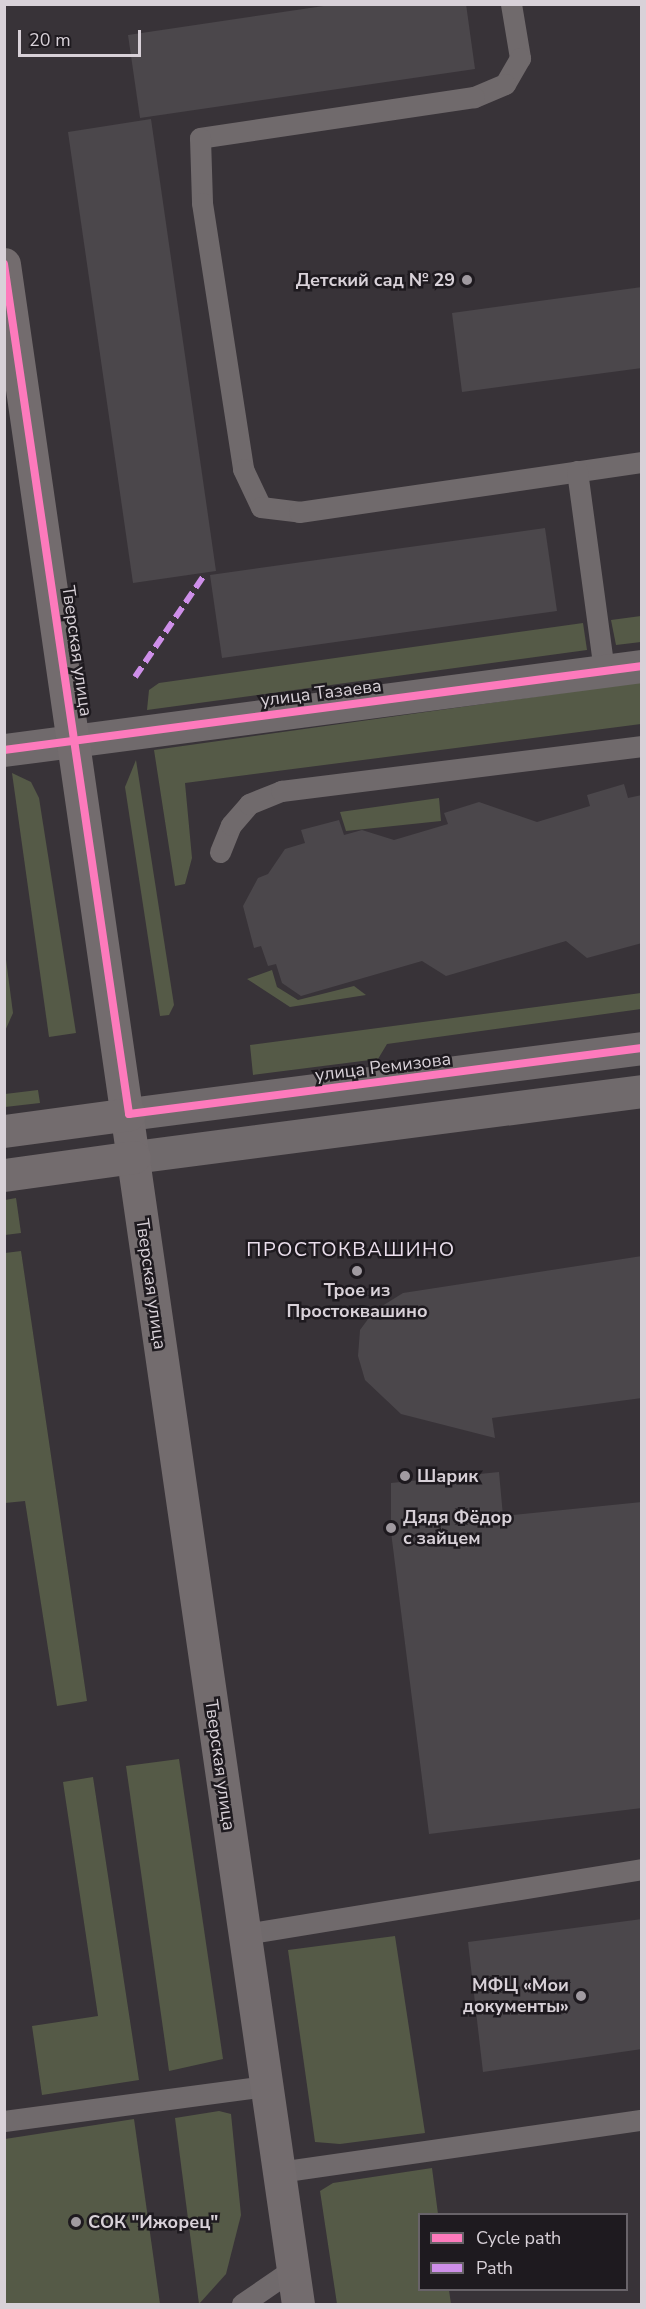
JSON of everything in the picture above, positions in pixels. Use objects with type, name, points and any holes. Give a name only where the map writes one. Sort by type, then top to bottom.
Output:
[{"type":"main road","name":"Тверская улица","points":[[4,264],[129,1114],[298,2304]]},
{"type":"main road","name":"улица Ремизова","points":[[4,1131],[129,1114]]},
{"type":"main road","points":[[4,1175],[134,1158]]},
{"type":"street","name":"улица Тазаева","points":[[4,750],[642,666]]},
{"type":"street","name":"улица Ремизова","points":[[129,1114],[642,1048]]},
{"type":"street","points":[[134,1158],[642,1091]]},
{"type":"lane","points":[[511,4],[520,58],[506,84],[474,97],[201,138],[201,203],[243,469],[261,507],[299,512],[642,462]]},
{"type":"lane","points":[[577,471],[604,671]]},
{"type":"lane","points":[[220,852],[231,825],[249,804],[282,791],[642,746]]},
{"type":"lane","points":[[245,1934],[642,1869]]},
{"type":"lane","points":[[4,2121],[267,2086]]},
{"type":"lane","points":[[279,2172],[642,2120]]},
{"type":"lane","points":[[242,2304],[293,2269]]},
{"type":"green space","points":[[641,616],[641,642],[616,645],[611,620]]},
{"type":"green space","points":[[583,623],[587,650],[147,710],[149,690],[159,683]]},
{"type":"green space","points":[[641,682],[641,724],[185,783],[192,858],[185,884],[175,886],[154,750]]},
{"type":"green space","points":[[136,760],[174,1005],[169,1015],[160,1016],[125,787]]},
{"type":"green space","points":[[12,773],[31,782],[39,798],[76,1033],[49,1037]]},
{"type":"green space","points":[[439,798],[441,821],[346,831],[340,812]]},
{"type":"green space","points":[[5,952],[13,1013],[4,1031]]},
{"type":"green space","points":[[272,970],[277,987],[298,1000],[354,986],[366,995],[290,1007],[247,979]]},
{"type":"green space","points":[[641,993],[641,1009],[387,1044],[378,1059],[253,1075],[250,1045]]},
{"type":"green space","points":[[38,1090],[40,1103],[5,1107],[5,1094]]},
{"type":"green space","points":[[16,1198],[21,1233],[5,1235],[5,1200]]},
{"type":"green space","points":[[21,1251],[87,1701],[57,1706],[25,1501],[5,1503],[5,1253]]},
{"type":"green space","points":[[179,1759],[223,2059],[169,2071],[126,1766]]},
{"type":"green space","points":[[93,1777],[139,2080],[42,2095],[32,2026],[98,2016],[63,1782]]},
{"type":"green space","points":[[395,1936],[425,2133],[340,2144],[315,2142],[288,1950]]},
{"type":"green space","points":[[219,2111],[231,2114],[241,2215],[226,2274],[199,2304],[175,2118]]},
{"type":"green space","name":"СОК \"Ижорец\"","points":[[134,2119],[160,2304],[5,2304],[5,2139]]},
{"type":"green space","points":[[432,2168],[438,2213],[418,2213],[418,2291],[449,2291],[451,2304],[337,2304],[320,2191],[333,2183]]},
{"type":"building","points":[[337,4],[466,4],[475,69],[140,118],[128,35]]},
{"type":"building","points":[[151,119],[216,571],[133,583],[68,132]]},
{"type":"building","points":[[642,287],[642,368],[462,392],[452,313]]},
{"type":"building","points":[[545,528],[557,611],[222,658],[210,575]]},
{"type":"building","points":[[624,784],[628,798],[642,795],[642,943],[587,958],[566,941],[446,976],[422,961],[301,996],[282,983],[276,964],[268,966],[261,946],[254,948],[243,906],[258,878],[268,874],[285,849],[305,843],[301,830],[339,820],[344,835],[362,830],[394,840],[448,824],[444,813],[479,802],[537,822],[590,806],[587,795]]},
{"type":"building","points":[[642,1256],[642,1398],[492,1418],[495,1438],[401,1414],[365,1380],[358,1356],[360,1330],[374,1311],[403,1293]]},
{"type":"building","points":[[499,1472],[503,1516],[642,1502],[642,1808],[429,1834],[391,1532],[391,1483]]},
{"type":"building","points":[[642,1919],[642,2049],[483,2072],[468,1942]]},
{"type":"marked path","points":[[135,677],[205,574]]},
{"type":"cycle path","points":[[4,264],[129,1114],[642,1048]]},
{"type":"cycle path","points":[[4,750],[642,666]]},
{"type":"place","name":"Детский сад № 29","points":[[467,280]]},
{"type":"place","name":"Трое из Простоквашино","points":[[357,1271]]},
{"type":"place","name":"Шарик","points":[[405,1476]]},
{"type":"place","name":"Дядя Фёдор с зайцем","points":[[391,1528]]},
{"type":"place","name":"МФЦ «Мои документы»","points":[[581,1996]]},
{"type":"place","name":"СОК \"Ижорец\"","points":[[76,2222]]},
{"type":"district","name":"ПРОСТОКВАШИНО","points":[[351,1249]]}]
